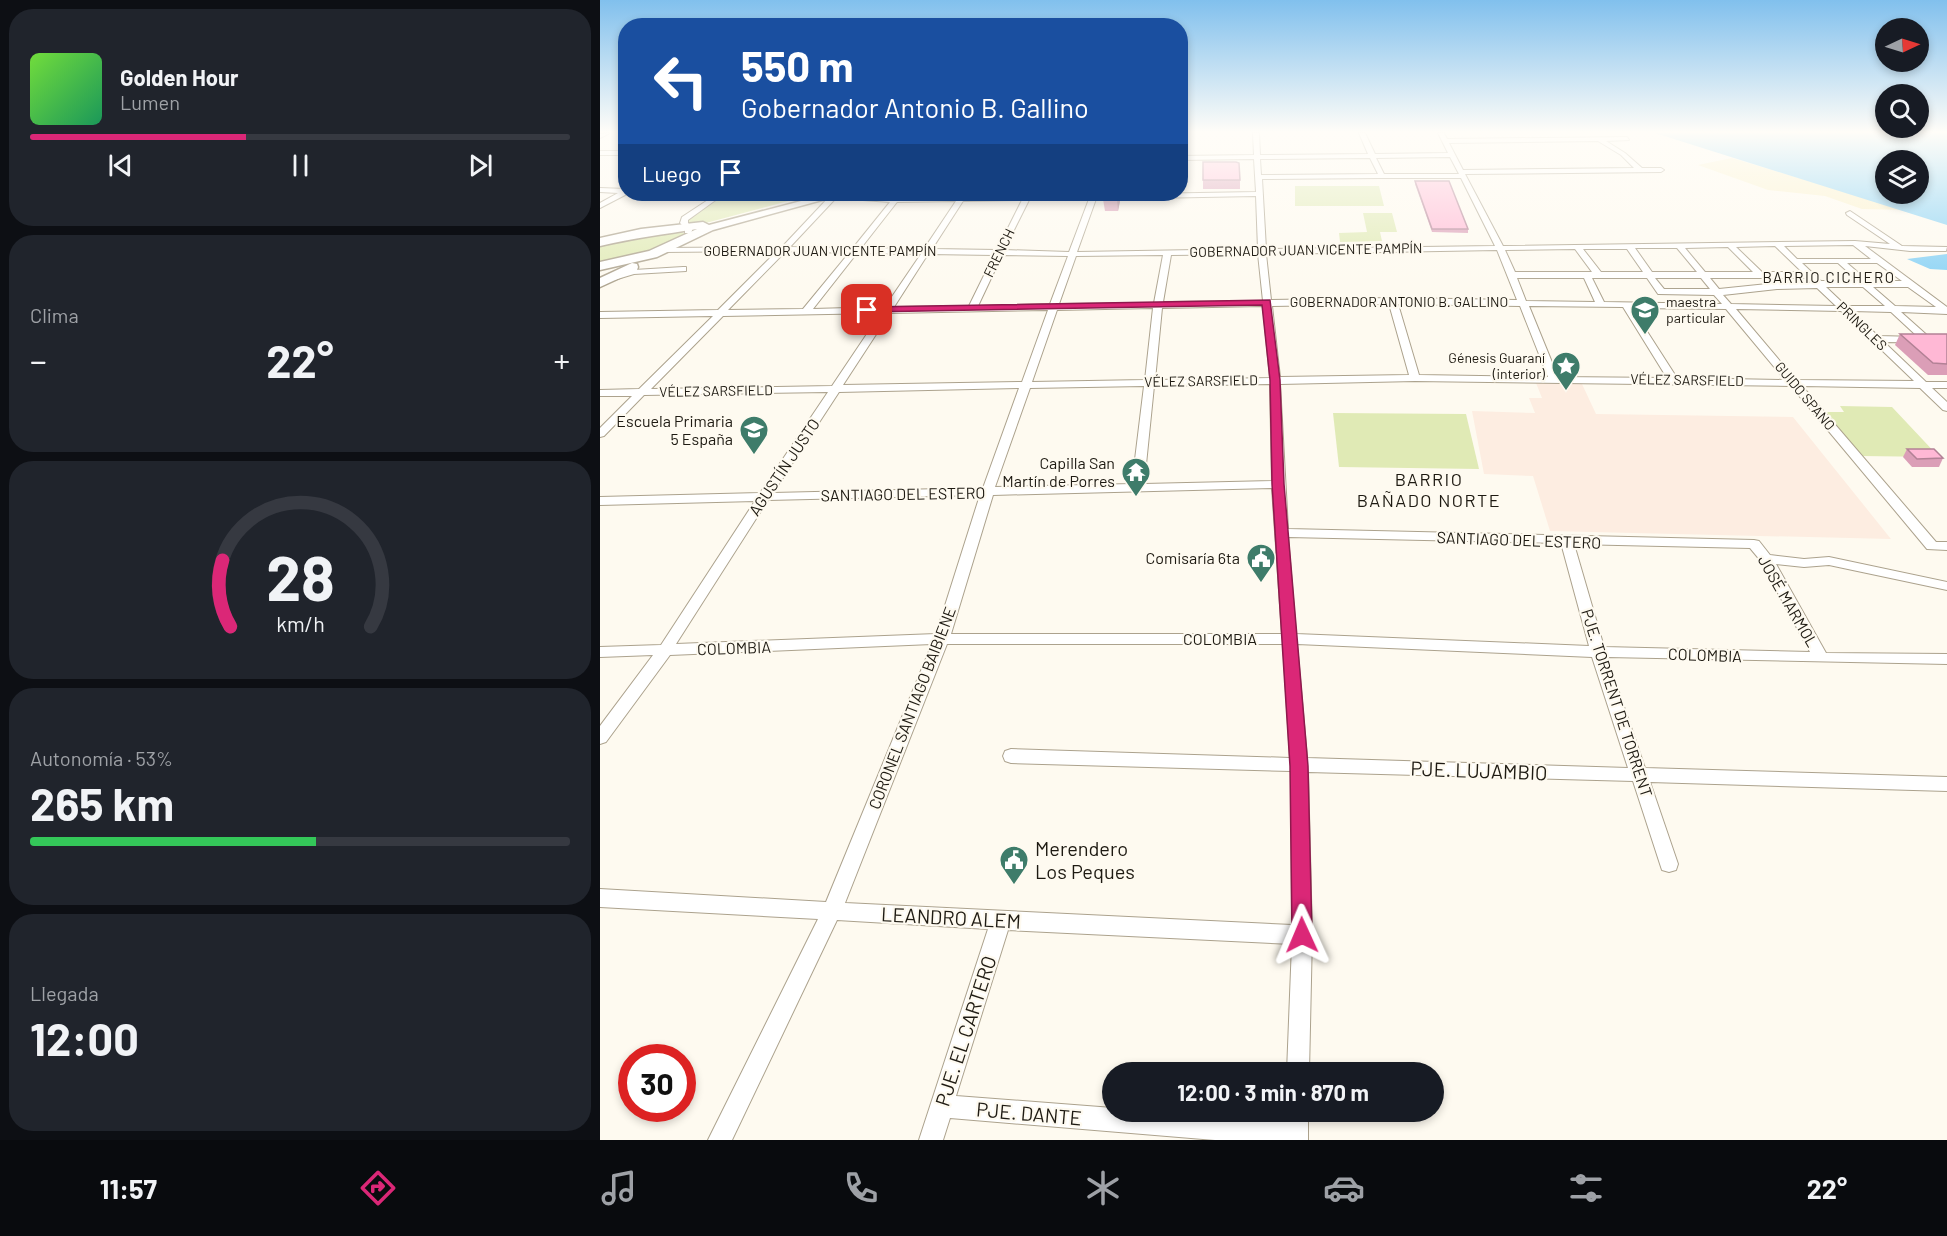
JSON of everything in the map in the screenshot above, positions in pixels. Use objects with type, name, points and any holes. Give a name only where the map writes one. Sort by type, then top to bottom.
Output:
[{"type":"main road","points":[[604,281],[663,251],[691,232],[805,201]]},
{"type":"main road","points":[[600,243],[641,233],[669,230],[691,232]]},
{"type":"main road","points":[[600,266],[663,251]]},
{"type":"street","points":[[1259,186],[1262,251],[1275,380],[1278,484],[1299,766],[1302,935],[1298,1062]]},
{"type":"street","points":[[1469,186],[1500,247],[1554,379]]},
{"type":"street","points":[[600,190],[618,191]]},
{"type":"street","points":[[1188,195],[1259,194]]},
{"type":"street","points":[[600,206],[618,196]]},
{"type":"street","points":[[697,250],[705,241],[685,226],[685,219],[711,201]]},
{"type":"street","points":[[600,434],[784,249],[825,201]]},
{"type":"street","points":[[806,311],[894,201]]},
{"type":"street","name":"AGUSTÍN JUSTO","points":[[600,738],[665,650],[959,201]]},
{"type":"street","name":"FRENCH","points":[[972,308],[1025,201]]},
{"type":"street","name":"CORONEL SANTIAGO BAIBIENE","points":[[720,1140],[832,911],[942,639],[987,493],[1091,201]]},
{"type":"street","points":[[1850,213],[1900,248]]},
{"type":"street","points":[[1855,243],[1946,311]]},
{"type":"street","name":"GOBERNADOR JUAN VICENTE PAMPÍN","points":[[663,251],[784,249],[1071,254],[1855,243],[1900,248],[1946,249]]},
{"type":"street","points":[[1730,244],[1760,275]]},
{"type":"street","name":"PRINGLES","points":[[1777,244],[1947,408]]},
{"type":"street","name":"GUIDO SPANO","points":[[1679,245],[1932,546],[1947,546]]},
{"type":"street","points":[[1577,246],[1597,273]]},
{"type":"street","points":[[1629,246],[1661,292],[1717,293],[1786,285],[1910,284]]},
{"type":"street","points":[[1138,488],[1158,305],[1167,253]]},
{"type":"street","points":[[1795,261],[1879,261]]},
{"type":"street","points":[[1840,261],[1927,340]]},
{"type":"street","points":[[604,281],[634,272],[684,269]]},
{"type":"street","points":[[1512,275],[1597,273],[1809,275]]},
{"type":"street","points":[[1586,274],[1601,304]]},
{"type":"street","points":[[1393,301],[1415,378]]},
{"type":"street","name":"GOBERNADOR ANTONIO B. GALLINO","points":[[600,315],[1393,301],[1946,311]]},
{"type":"street","points":[[1626,305],[1673,380]]},
{"type":"street","points":[[1875,339],[1947,340]]},
{"type":"street","name":"VÉLEZ SARSFIELD","points":[[600,393],[1415,378],[1673,380],[1947,386]]},
{"type":"street","name":"SANTIAGO DEL ESTERO","points":[[600,501],[1278,484]]},
{"type":"street","name":"SANTIAGO DEL ESTERO","points":[[1283,533],[1567,542],[1754,544]]},
{"type":"street","name":"PJE. TORRENT DE TORRENT","points":[[1567,542],[1598,652],[1669,864]]},
{"type":"street","name":"JOSÉ MARMOL","points":[[1754,544],[1766,559],[1821,658]]},
{"type":"street","points":[[1766,559],[1804,563],[1829,561],[1947,586]]},
{"type":"street","name":"COLOMBIA","points":[[600,652],[942,639],[1291,639],[1598,652],[1947,659]]},
{"type":"street","name":"PJE. LUJAMBIO","points":[[1011,756],[1947,784]]},
{"type":"street","name":"LEANDRO ALEM","points":[[600,898],[1001,921],[1302,935]]},
{"type":"street","name":"PJE. EL CARTERO","points":[[931,1140],[1001,921]]},
{"type":"street","name":"PJE. DANTE","points":[[942,1106],[1296,1138]]},
{"type":"street","points":[[1296,1138],[1297,1122]]},
{"type":"shaded area","points":[[1536,383],[1582,384],[1596,414],[1793,417],[1891,539],[1550,531],[1533,476],[1484,474],[1472,411],[1535,413],[1529,398],[1542,398]]},
{"type":"green space","points":[[1295,186],[1379,186],[1384,206],[1295,206]]},
{"type":"green space","points":[[715,201],[789,201],[702,224],[688,224],[689,218]]},
{"type":"green space","points":[[1363,213],[1392,213],[1397,232],[1380,232],[1382,241],[1340,242],[1339,233],[1367,232]]},
{"type":"green space","points":[[678,231],[686,234],[673,245],[600,264],[600,244]]},
{"type":"green space","points":[[1840,406],[1892,407],[1939,457],[1861,456],[1823,412],[1844,412]]},
{"type":"green space","points":[[1333,413],[1466,414],[1479,469],[1339,467]]},
{"type":"sand","points":[[1757,186],[1826,186],[1875,201],[1875,204],[1885,204],[1905,210],[1862,209],[1825,196],[1768,190]]},
{"type":"water","points":[[1824,186],[1875,186],[1875,202]]},
{"type":"water","points":[[1929,186],[1947,186],[1947,225],[1880,204],[1929,204]]},
{"type":"water","points":[[1947,254],[1947,270],[1930,269],[1907,259]]},
{"type":"building","points":[[1417,186],[1451,186],[1468,229],[1432,229]]},
{"type":"building","points":[[1900,334],[1947,334],[1947,364],[1933,363]]},
{"type":"building","points":[[1907,449],[1934,449],[1943,458],[1917,459]]},
{"type":"place","name":"maestra particular","points":[[1645,336]]},
{"type":"place","name":"Génesis Guaraní (interior)","points":[[1566,392]]},
{"type":"place","name":"Escuela Primaria 5 España","points":[[754,456]]},
{"type":"place","name":"Capilla San Martín de Porres","points":[[1136,498]]},
{"type":"place","name":"Comisaría 6ta","points":[[1261,584]]},
{"type":"place","name":"Merendero Los Peques","points":[[1014,886]]},
{"type":"district","name":"BARRIO CICHERO","points":[[1829,278]]},
{"type":"district","name":"BARRIO BAÑADO NORTE","points":[[1429,490]]},
{"type":"route","points":[[867,310],[1267,302],[1275,380],[1278,484],[1299,766],[1302,935]]}]
